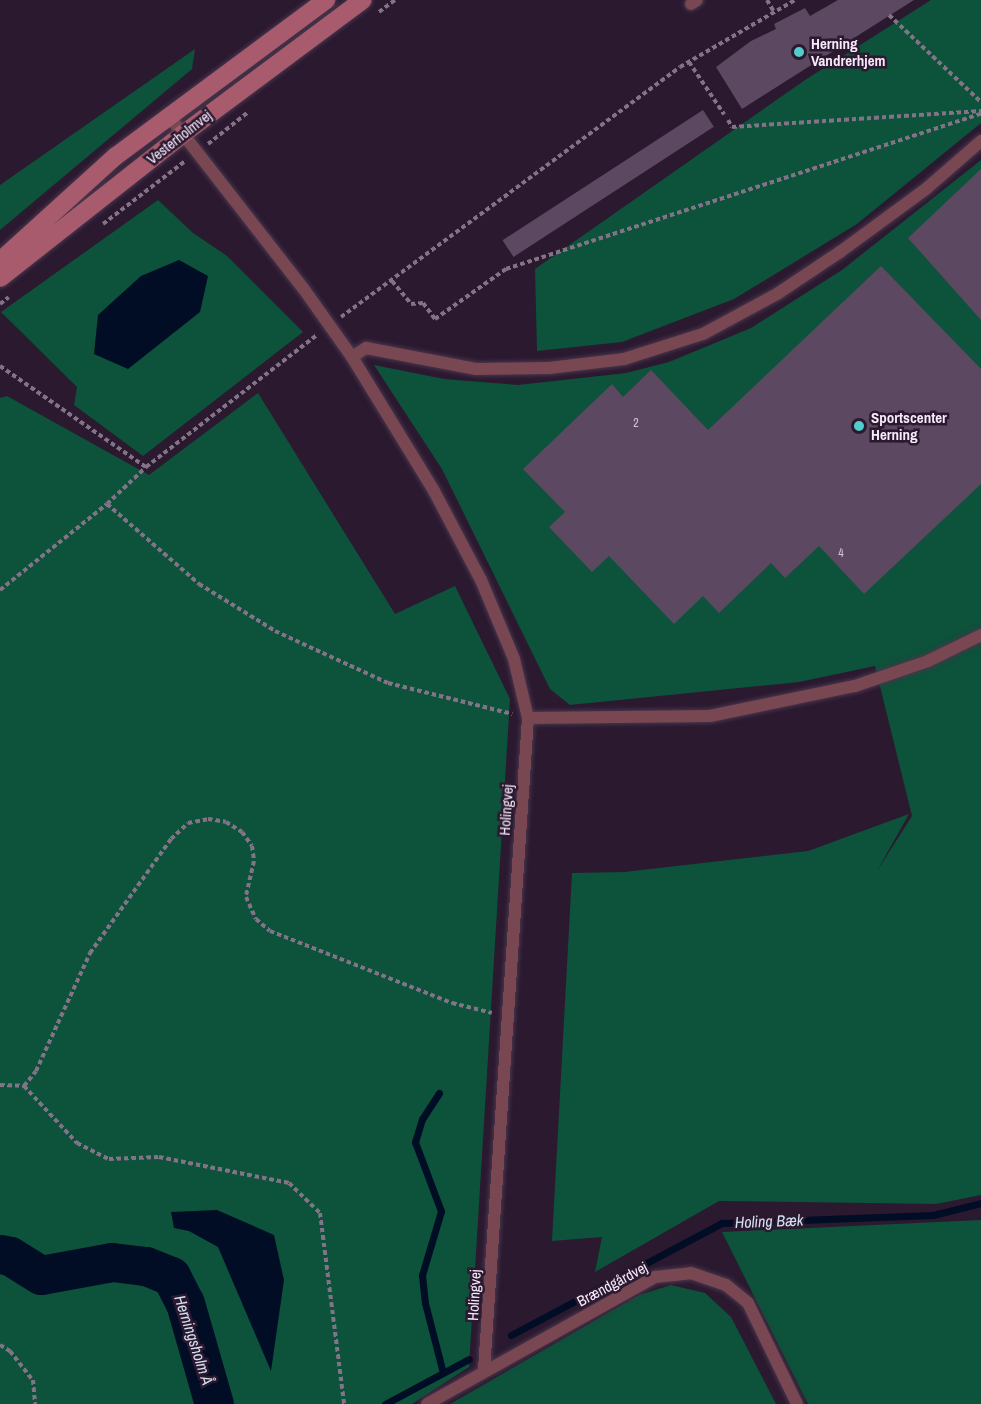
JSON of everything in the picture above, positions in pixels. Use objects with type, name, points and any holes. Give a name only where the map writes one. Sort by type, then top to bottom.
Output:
[{"type":"street","name":"Vesterholmvej","points":[[0,261],[74,192],[169,116],[326,0]]},
{"type":"street","name":"Vesterholmvej","points":[[0,278],[183,134],[363,0]]},
{"type":"lane","name":"Holingvej","points":[[169,116],[352,357],[434,491],[481,580],[514,659],[528,718],[505,1016],[484,1370]]},
{"type":"lane","points":[[352,357],[366,348],[476,369],[549,368],[624,359],[703,334],[777,294],[840,252],[927,188],[981,141]]},
{"type":"lane","points":[[528,718],[710,716],[855,686],[928,661],[981,635]]},
{"type":"lane","name":"Brændgårdvej","points":[[427,1404],[484,1370],[656,1277],[691,1273],[726,1285],[748,1303],[797,1404]]},
{"type":"path","points":[[767,0],[774,12]]},
{"type":"path","points":[[0,590],[107,504],[146,467],[329,325],[689,62],[795,0]]},
{"type":"path","points":[[889,15],[981,102]]},
{"type":"path","points":[[689,62],[724,114]]},
{"type":"path","points":[[392,281],[411,304],[423,303],[435,319],[506,269],[981,112]]},
{"type":"path","points":[[728,120],[732,126],[981,112]]},
{"type":"path","points":[[0,366],[146,467]]},
{"type":"path","points":[[107,504],[199,584],[275,631],[388,683],[528,718]]},
{"type":"path","points":[[24,1086],[36,1071],[90,953],[133,898],[171,839],[188,823],[208,819],[226,822],[242,832],[252,846],[254,861],[246,897],[256,919],[270,931],[452,1003],[505,1016]]},
{"type":"path","points":[[0,1085],[24,1086],[77,1143],[109,1159],[159,1157],[288,1184],[320,1213],[344,1404]]},
{"type":"path","points":[[0,1345],[10,1350],[33,1380],[35,1404]]},
{"type":"green space","points":[[931,0],[981,0],[981,123],[857,224],[734,299],[622,342],[537,351],[535,269],[805,80]]},
{"type":"green space","points":[[195,49],[192,69],[0,230],[0,185]]},
{"type":"green space","points":[[981,160],[981,1195],[936,1204],[719,1201],[595,1272],[602,1237],[552,1241],[572,873],[624,872],[808,851],[909,814],[877,871],[912,816],[875,666],[799,682],[570,705],[550,689],[442,469],[374,365],[444,379],[518,385],[626,373],[669,362],[751,328],[842,270]]},
{"type":"green space","points":[[158,200],[193,233],[227,256],[303,332],[143,456],[74,405],[77,387],[1,312]]},
{"type":"green space","points":[[258,393],[395,614],[455,586],[510,699],[469,1367],[412,1404],[0,1404],[0,398],[7,396],[149,475]]},
{"type":"green space","points":[[981,1220],[981,1404],[808,1404],[722,1232]]},
{"type":"green space","points":[[671,1285],[705,1293],[731,1317],[776,1404],[450,1404],[639,1295]]},
{"type":"water","points":[[179,260],[208,276],[200,312],[128,369],[94,354],[98,315],[141,276]]},
{"type":"water","points":[[217,1210],[274,1235],[284,1280],[271,1371],[218,1247],[189,1231],[174,1228],[171,1212]]},
{"type":"building","points":[[838,0],[914,0],[742,109],[716,67],[751,41],[776,29],[774,24],[805,8],[810,16]]},
{"type":"building","points":[[703,110],[714,127],[513,257],[503,240]]},
{"type":"building","points":[[981,169],[981,320],[908,238]]},
{"type":"building","points":[[881,266],[981,369],[981,484],[864,594],[819,546],[785,578],[771,563],[719,613],[703,596],[674,624],[609,556],[592,572],[549,527],[565,512],[523,469],[612,384],[623,397],[651,370],[708,430]]},
{"type":"waterway","points":[[439,1093],[422,1119],[415,1142],[441,1211],[422,1275],[425,1303],[443,1373]]},
{"type":"waterway","name":"Holing Bæk","points":[[511,1335],[722,1223],[933,1215],[981,1203]]},
{"type":"waterway","name":"Herningsholm Å","points":[[0,1254],[10,1256],[41,1275],[112,1262],[146,1266],[171,1276],[185,1303],[214,1404]]},
{"type":"waterway","name":"Holing Bæk","points":[[385,1404],[469,1359]]},
{"type":"place","name":"Herning Vandrerhjem","points":[[799,52]]},
{"type":"place","name":"Sportscenter Herning","points":[[859,426]]}]
